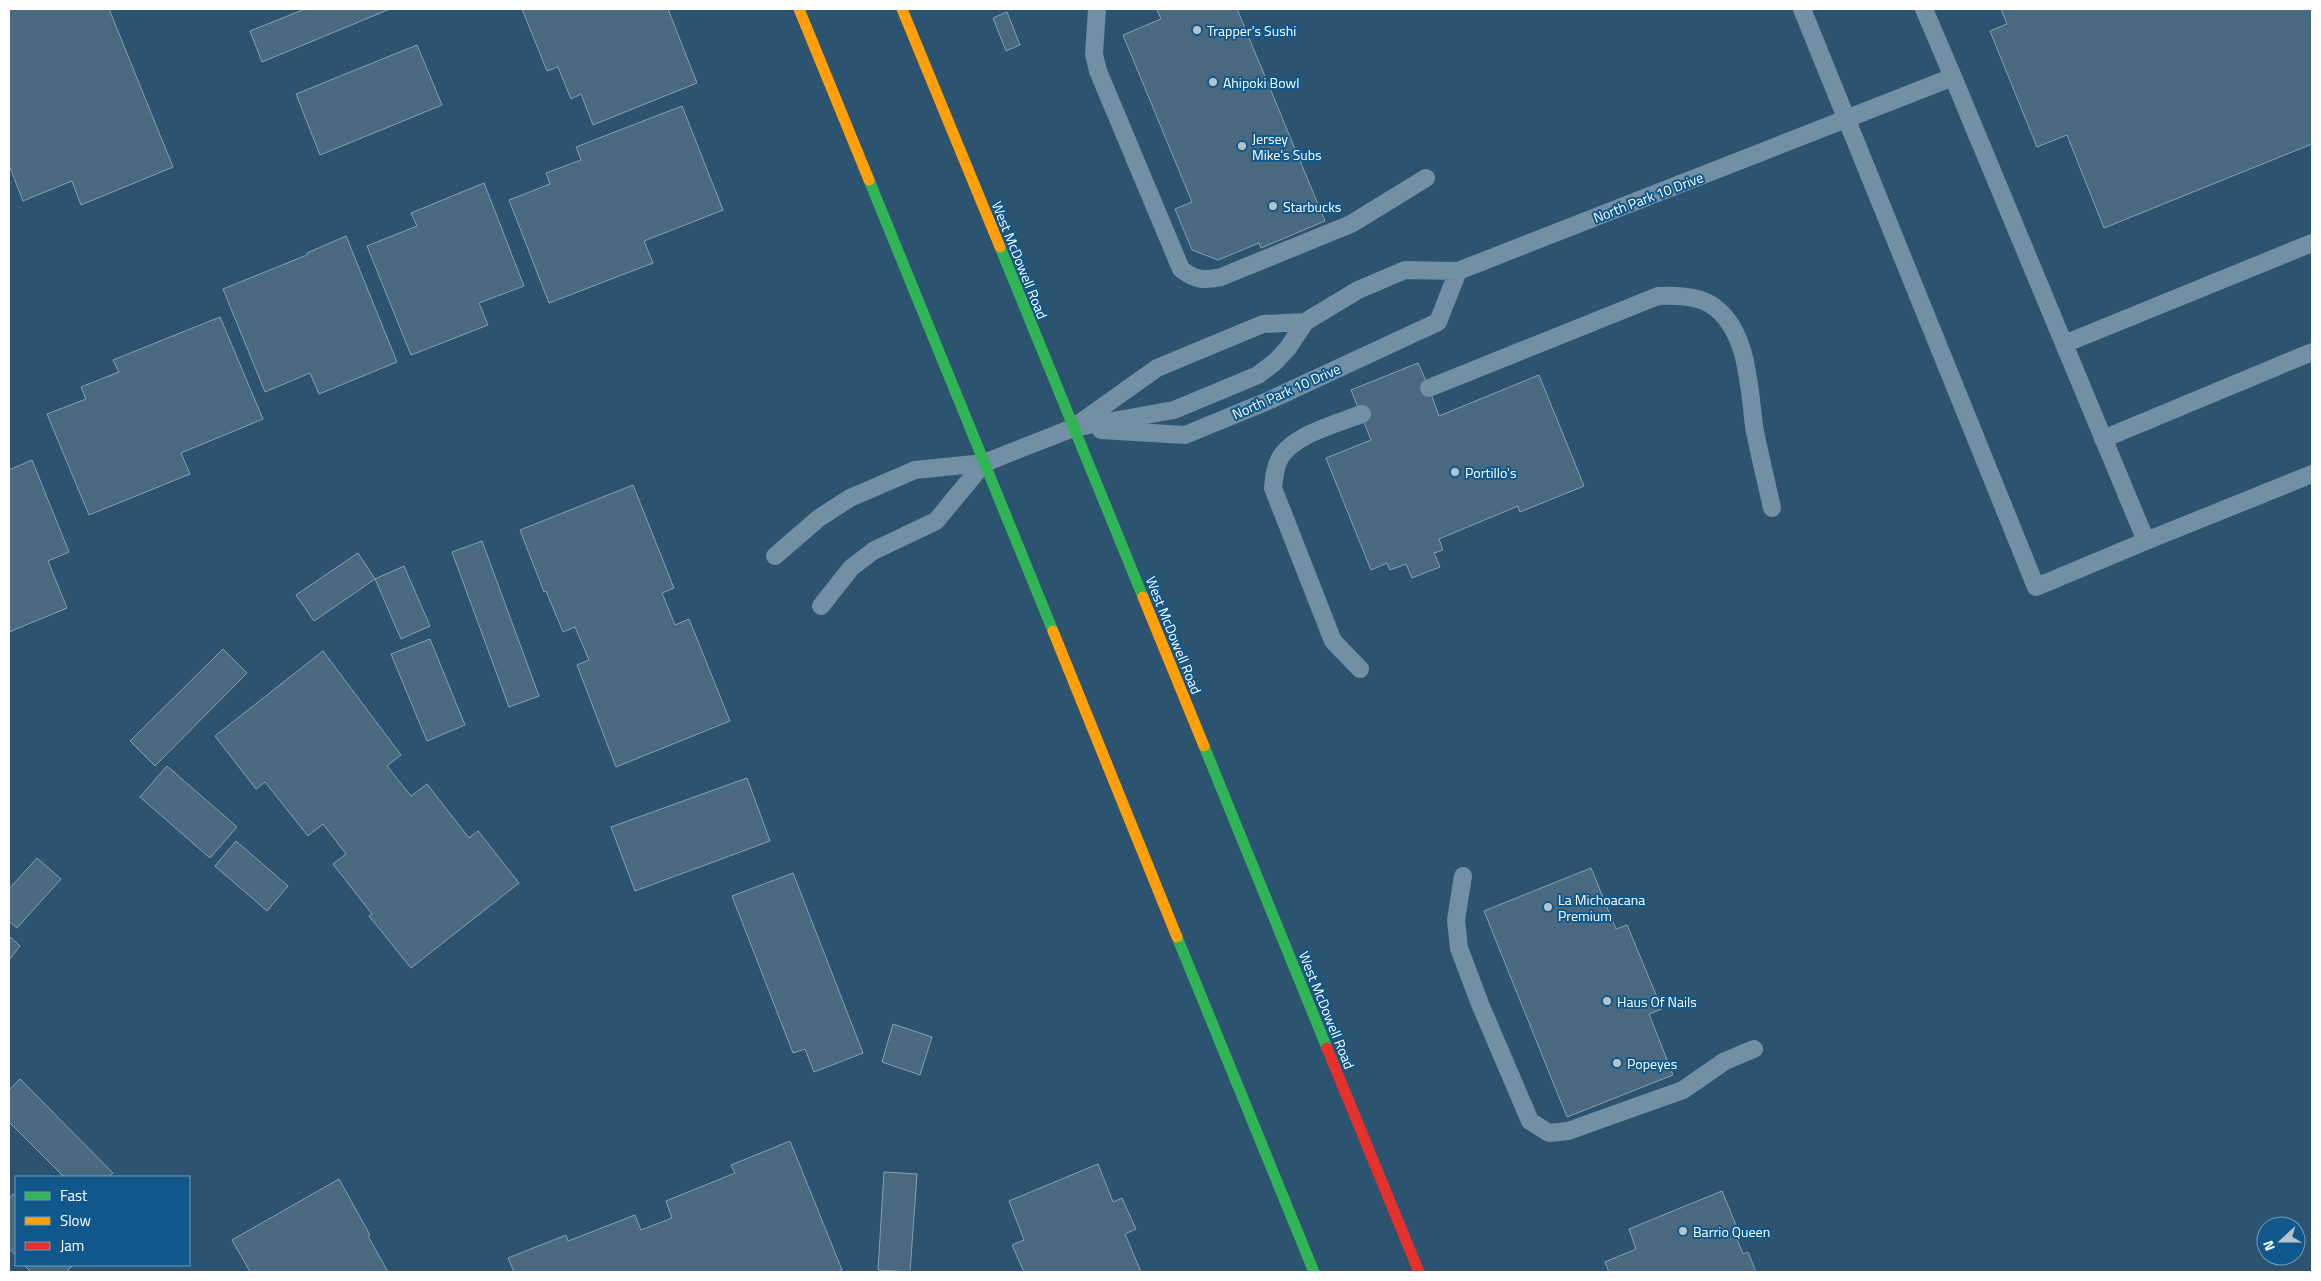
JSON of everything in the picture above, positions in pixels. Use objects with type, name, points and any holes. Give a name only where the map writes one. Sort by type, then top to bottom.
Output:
[{"type":"main road","points":[[799,9],[1314,1272]]},
{"type":"main road","name":"West McDowell Road","points":[[902,9],[1419,1272]]},
{"type":"lane","points":[[1097,9],[1094,54],[1098,71],[1181,269],[1194,279],[1208,280],[1221,277],[1351,224],[1426,178]]},
{"type":"lane","points":[[1802,9],[2036,587],[2312,474]]},
{"type":"lane","points":[[1924,9],[2146,541]]},
{"type":"lane","name":"North Park 10 Drive","points":[[775,556],[819,518],[850,498],[915,470],[984,462],[1073,428],[1174,410],[1258,375],[1275,362],[1288,348],[1305,322],[1358,290],[1405,270],[1458,271],[1953,77]]},
{"type":"lane","points":[[2064,344],[2312,243]]},
{"type":"lane","name":"North Park 10 Drive","points":[[1073,428],[1185,435],[1270,400],[1438,322],[1458,271]]},
{"type":"lane","points":[[1429,388],[1658,296],[1676,295],[1710,304],[1729,323],[1743,349],[1756,436],[1772,508]]},
{"type":"lane","name":"North Park 10 Drive","points":[[1073,428],[1158,368],[1263,324],[1305,322]]},
{"type":"lane","points":[[2103,439],[2312,352]]},
{"type":"lane","points":[[1360,668],[1333,640],[1273,488],[1275,469],[1281,456],[1293,444],[1310,434],[1362,414]]},
{"type":"lane","points":[[821,606],[851,568],[874,551],[936,521],[984,462]]},
{"type":"lane","points":[[1463,876],[1456,920],[1458,948],[1530,1121],[1548,1133],[1568,1131],[1682,1090],[1725,1061],[1754,1049]]},
{"type":"building","points":[[9,9],[109,9],[173,167],[81,205],[72,181],[23,201],[9,165]]},
{"type":"building","points":[[305,9],[390,9],[262,62],[250,31]]},
{"type":"building","points":[[522,9],[668,9],[697,83],[593,125],[581,94],[571,99],[558,67],[547,71]]},
{"type":"building","points":[[1237,9],[1325,221],[1261,248],[1259,243],[1218,260],[1192,250],[1175,209],[1192,202],[1123,35],[1161,19],[1157,10]]},
{"type":"building","points":[[2001,9],[2312,9],[2312,144],[2104,228],[2067,135],[2037,147],[1990,31],[2007,24]]},
{"type":"building","points":[[1007,12],[1020,45],[1006,51],[993,18]]},
{"type":"building","points":[[417,45],[442,105],[320,155],[296,94]]},
{"type":"building","points":[[682,106],[723,210],[644,241],[653,263],[549,303],[509,200],[550,184],[546,173],[581,160],[576,147]]},
{"type":"building","points":[[484,183],[524,286],[479,303],[488,325],[411,355],[367,246],[417,226],[411,213]]},
{"type":"building","points":[[346,236],[397,362],[319,394],[310,373],[265,392],[223,289],[307,255],[307,253]]},
{"type":"building","points":[[220,317],[263,419],[181,453],[190,474],[89,515],[47,414],[86,399],[81,387],[119,372],[113,360]]},
{"type":"building","name":"Portillo's","points":[[1418,363],[1439,416],[1539,375],[1584,486],[1520,512],[1518,506],[1439,539],[1443,550],[1434,553],[1440,567],[1412,578],[1406,564],[1390,570],[1387,563],[1371,570],[1326,458],[1371,440],[1351,390]]},
{"type":"building","points":[[32,460],[69,552],[48,561],[67,608],[9,632],[9,470]]},
{"type":"building","points":[[633,485],[674,588],[662,593],[675,625],[689,619],[730,721],[616,767],[577,665],[589,660],[575,627],[563,632],[546,591],[544,592],[520,530]]},
{"type":"building","points":[[482,541],[539,696],[509,707],[452,552]]},
{"type":"building","points":[[358,553],[375,579],[314,621],[296,595]]},
{"type":"building","points":[[404,566],[430,626],[401,639],[375,579]]},
{"type":"building","points":[[430,639],[465,725],[427,741],[391,654]]},
{"type":"building","points":[[223,649],[247,673],[155,766],[130,741]]},
{"type":"building","points":[[323,651],[401,755],[387,766],[411,796],[427,784],[469,838],[478,831],[519,883],[411,968],[369,916],[372,914],[333,864],[346,854],[323,824],[308,836],[265,782],[256,789],[215,736]]},
{"type":"building","points":[[167,766],[237,827],[210,858],[140,797]]},
{"type":"building","points":[[747,778],[770,841],[635,891],[611,827]]},
{"type":"building","points":[[236,841],[288,886],[267,911],[215,866]]},
{"type":"building","points":[[37,858],[61,879],[17,928],[9,921],[9,889]]},
{"type":"building","points":[[1591,868],[1616,929],[1627,925],[1662,1009],[1649,1014],[1673,1075],[1567,1117],[1484,911]]},
{"type":"building","points":[[793,873],[863,1053],[814,1072],[805,1049],[793,1053],[732,896]]},
{"type":"building","points":[[9,936],[20,946],[9,960]]},
{"type":"building","points":[[893,1024],[932,1037],[920,1075],[882,1062]]},
{"type":"building","points":[[20,1079],[113,1173],[109,1176],[63,1176],[9,1122],[9,1090]]},
{"type":"building","points":[[790,1141],[842,1270],[837,1272],[514,1272],[508,1258],[566,1235],[568,1241],[635,1215],[641,1230],[672,1218],[666,1201],[735,1173],[731,1165]]},
{"type":"building","points":[[1098,1164],[1113,1202],[1122,1198],[1136,1229],[1125,1234],[1141,1272],[1024,1272],[1012,1245],[1024,1240],[1009,1201]]},
{"type":"building","points":[[884,1172],[917,1174],[910,1272],[878,1270]]},
{"type":"building","points":[[339,1179],[388,1272],[250,1272],[232,1240]]},
{"type":"building","name":"Barrio Queen","points":[[1722,1191],[1738,1230],[1734,1232],[1743,1254],[1748,1252],[1756,1272],[1609,1272],[1605,1262],[1636,1249],[1629,1229]]},
{"type":"building","points":[[13,1194],[15,1196],[15,1255],[9,1248],[9,1199]]},
{"type":"building","points":[[25,1266],[72,1266],[66,1272],[31,1272]]},
{"type":"traffic: fast","points":[[869,180],[1053,631]]},
{"type":"traffic: fast","points":[[1000,247],[1143,597]]},
{"type":"traffic: fast","points":[[1204,746],[1327,1048]]},
{"type":"traffic: fast","points":[[1177,937],[1314,1272]]},
{"type":"traffic: slow","points":[[799,9],[869,180]]},
{"type":"traffic: slow","points":[[902,9],[1000,247]]},
{"type":"traffic: slow","points":[[1143,597],[1204,746]]},
{"type":"traffic: slow","points":[[1053,631],[1177,937]]},
{"type":"traffic: jam","points":[[1327,1048],[1419,1272]]},
{"type":"place","name":"Trapper's Sushi","points":[[1197,30]]},
{"type":"place","name":"Ahipoki Bowl","points":[[1213,82]]},
{"type":"place","name":"Jersey Mike's Subs","points":[[1242,146]]},
{"type":"place","name":"Starbucks","points":[[1273,206]]},
{"type":"place","name":"Portillo's","points":[[1455,472]]},
{"type":"place","name":"La Michoacana Premium","points":[[1548,907]]},
{"type":"place","name":"Haus Of Nails","points":[[1607,1001]]},
{"type":"place","name":"Popeyes","points":[[1617,1063]]},
{"type":"place","name":"Barrio Queen","points":[[1683,1231]]}]
